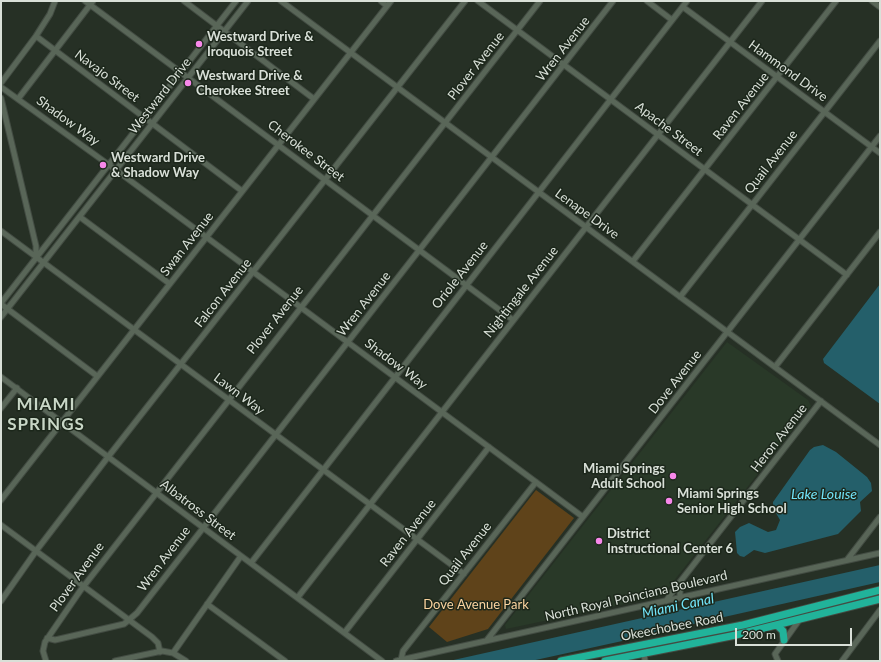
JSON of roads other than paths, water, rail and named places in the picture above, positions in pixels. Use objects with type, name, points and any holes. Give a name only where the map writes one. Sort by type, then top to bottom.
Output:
[{"type":"highway","name":"Okeechobee Road","points":[[561,661],[742,625],[878,591]]},
{"type":"highway","name":"Okeechobee Road","points":[[605,661],[645,657],[880,599]]},
{"type":"highway","points":[[800,619],[814,607]]},
{"type":"highway","points":[[736,635],[741,631],[742,625]]},
{"type":"highway","points":[[777,625],[783,631],[784,640]]},
{"type":"highway","points":[[645,657],[659,642]]},
{"type":"highway","points":[[583,661],[592,655]]},
{"type":"street","points":[[1,83],[36,36],[50,14],[55,1]]},
{"type":"street","name":"Cherokee Street","points":[[85,1],[92,3],[188,78],[420,249],[513,320]]},
{"type":"street","points":[[184,1],[314,98]]},
{"type":"street","name":"Westward Drive","points":[[1,303],[236,1]]},
{"type":"street","name":"Westward Drive","points":[[1,317],[248,1]]},
{"type":"street","name":"Lenape Drive","points":[[281,1],[880,445]]},
{"type":"street","points":[[381,1],[389,3]]},
{"type":"street","name":"Falcon Avenue","points":[[1,601],[36,551],[465,1]]},
{"type":"street","name":"Apache Street","points":[[478,1],[847,274]]},
{"type":"street","name":"Plover Avenue","points":[[46,661],[44,646],[83,586],[227,399],[540,1]]},
{"type":"street","name":"Wren Avenue","points":[[48,638],[55,640],[124,624],[137,613],[274,434],[349,342],[614,1]]},
{"type":"street","points":[[647,1],[672,20]]},
{"type":"street","name":"Oriole Avenue","points":[[250,563],[687,1]]},
{"type":"street","name":"Nightingale Avenue","points":[[298,597],[762,1]]},
{"type":"street","name":"Raven Avenue","points":[[633,261],[836,1]]},
{"type":"street","points":[[872,1],[880,7]]},
{"type":"street","points":[[18,99],[92,3]]},
{"type":"street","name":"Swan Avenue","points":[[1,500],[389,3]]},
{"type":"street","name":"Hammond Drive","points":[[683,7],[880,153]]},
{"type":"street","name":"Navajo Street","points":[[36,36],[242,191]]},
{"type":"street","name":"Quail Avenue","points":[[680,297],[880,41]]},
{"type":"street","name":"Shadow Way","points":[[1,87],[349,342],[583,517]]},
{"type":"street","points":[[1,98],[36,246],[36,258]]},
{"type":"street","name":"Dove Avenue","points":[[487,640],[880,136]]},
{"type":"street","points":[[80,217],[170,284]]},
{"type":"street","name":"Lawn Way","points":[[1,231],[322,470],[370,504],[416,540],[464,574]]},
{"type":"street","points":[[775,367],[880,232]]},
{"type":"street","points":[[1,303],[97,376]]},
{"type":"street","name":"Albatross Street","points":[[1,377],[382,661]]},
{"type":"street","points":[[1,408],[17,388]]},
{"type":"street","name":"Heron Avenue","points":[[666,601],[821,402]]},
{"type":"street","name":"Raven Avenue","points":[[344,632],[489,447]]},
{"type":"street","name":"Quail Avenue","points":[[399,661],[403,651],[536,482]]},
{"type":"street","points":[[847,560],[880,517]]},
{"type":"street","points":[[1,525],[155,639],[160,652]]},
{"type":"street","name":"North Royal Poinciana Boulevard","points":[[399,661],[487,640],[880,553]]},
{"type":"street","points":[[173,653],[241,556]]},
{"type":"street","points":[[680,582],[680,598]]},
{"type":"street","points":[[207,604],[285,661]]},
{"type":"street","points":[[842,661],[880,610]]},
{"type":"street","points":[[778,661],[774,654],[800,619]]},
{"type":"street","points":[[116,661],[160,652],[173,653],[186,661]]},
{"type":"water","points":[[880,284],[880,404],[824,363],[823,359]]},
{"type":"water","name":"Lake Louise","points":[[823,445],[836,452],[867,477],[871,483],[872,491],[860,502],[861,511],[838,534],[765,553],[754,550],[744,557],[740,556],[737,553],[735,532],[740,527],[749,523],[768,532],[776,530],[780,520],[773,508],[773,502],[810,450],[814,447]]},
{"type":"water","points":[[880,565],[880,582],[693,624],[677,629],[531,661],[449,661]]},
{"type":"place","name":"Westward Drive & Iroquois Street","points":[[199,44]]},
{"type":"place","name":"Westward Drive & Cherokee Street","points":[[188,83]]},
{"type":"place","name":"Westward Drive & Shadow Way","points":[[103,165]]},
{"type":"place","name":"Miami Springs Adult School","points":[[673,476]]},
{"type":"place","name":"Miami Springs Senior High School","points":[[669,501]]},
{"type":"place","name":"District Instructional Center 6","points":[[599,541]]},
{"type":"district","name":"MIAMI SPRINGS","points":[[46,415]]},
{"type":"park label","name":"Dove Avenue Park","points":[[476,605]]},
{"type":"water label","name":"Miami Canal","points":[[678,606]]}]
